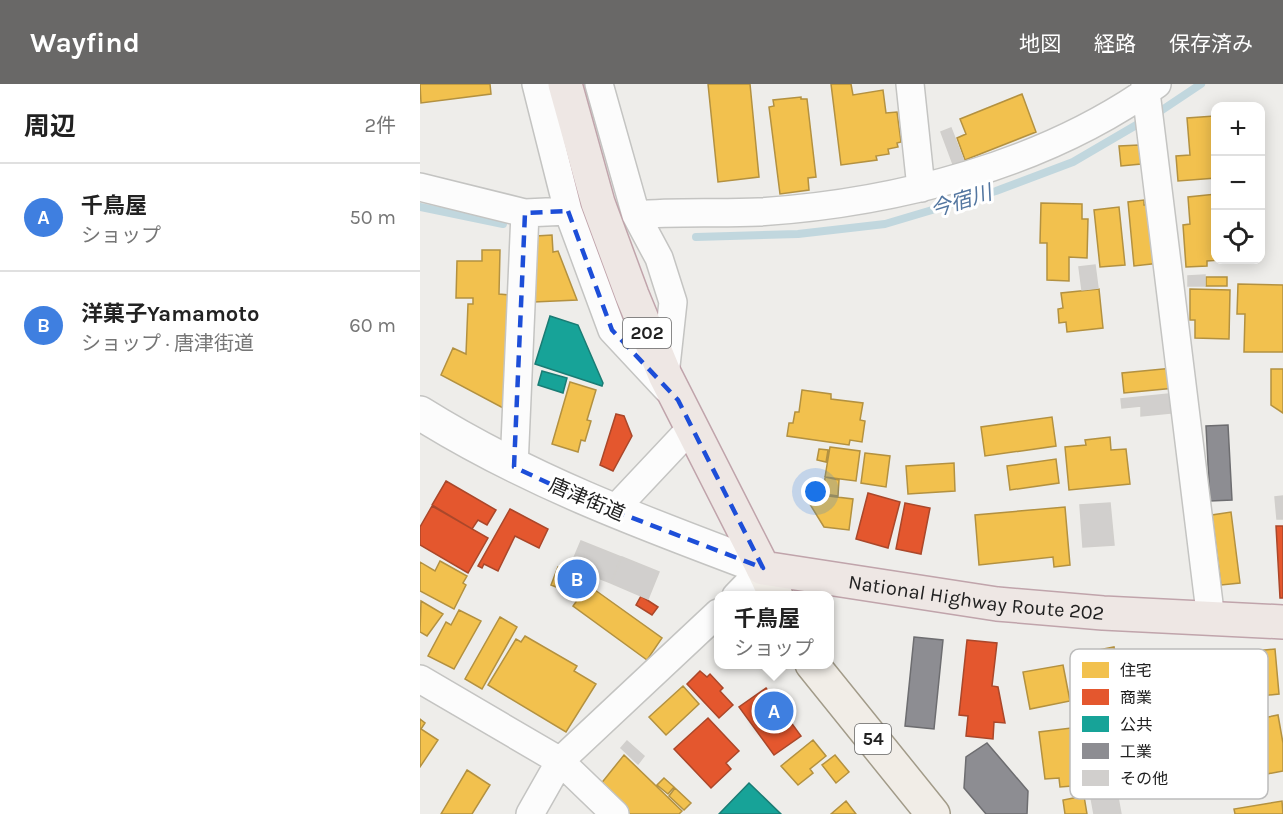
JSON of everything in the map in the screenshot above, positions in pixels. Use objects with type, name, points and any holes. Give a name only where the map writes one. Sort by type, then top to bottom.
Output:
[{"type":"highway","name":"202","points":[[565,84],[598,203],[679,401],[769,582]]},
{"type":"highway","name":"National Highway Route 202","points":[[769,582],[997,604],[1211,620],[1283,622]]},
{"type":"main road","name":"54","points":[[816,669],[933,814]]},
{"type":"street","points":[[536,84],[568,211],[612,330],[679,401]]},
{"type":"street","points":[[598,84],[636,216],[659,258],[673,302],[679,401],[613,511]]},
{"type":"street","points":[[910,84],[921,188]]},
{"type":"street","points":[[636,216],[672,212],[758,212],[860,202],[921,188],[963,176],[1083,130],[1150,87]]},
{"type":"street","points":[[1150,87],[1149,129],[1211,620]]},
{"type":"street","points":[[420,187],[525,213],[568,211]]},
{"type":"street","points":[[513,467],[525,213]]},
{"type":"street","name":"唐津街道","points":[[420,413],[513,467],[769,582]]},
{"type":"street","points":[[748,591],[769,582]]},
{"type":"street","points":[[530,814],[560,761],[714,617]]},
{"type":"street","points":[[420,679],[560,761],[615,814]]},
{"type":"highlighted area","points":[[568,211],[612,330],[678,400],[763,568],[578,497],[514,467],[525,213]]},
{"type":"building: 住宅","points":[[420,84],[490,84],[491,94],[421,103]]},
{"type":"building: 住宅","points":[[708,84],[750,84],[759,177],[718,182]]},
{"type":"building: 住宅","points":[[831,84],[851,84],[853,95],[883,90],[886,113],[897,112],[901,142],[897,143],[898,147],[888,149],[889,154],[876,156],[877,160],[841,165]]},
{"type":"building: 住宅","points":[[1022,94],[1036,132],[965,160],[957,138],[966,134],[960,119]]},
{"type":"building: 住宅","points":[[801,97],[801,99],[807,99],[816,177],[808,178],[809,190],[780,194],[769,107],[774,106],[773,100]]},
{"type":"building: 住宅","points":[[1211,116],[1211,178],[1178,181],[1176,156],[1190,155],[1187,118]]},
{"type":"building: 住宅","points":[[1139,145],[1141,164],[1121,166],[1119,146]]},
{"type":"building: 住宅","points":[[1211,195],[1211,261],[1207,261],[1207,266],[1186,267],[1183,225],[1190,224],[1188,197]]},
{"type":"building: 住宅","points":[[1144,200],[1144,205],[1152,205],[1160,263],[1134,266],[1128,202]]},
{"type":"building: 住宅","points":[[1041,203],[1082,204],[1082,219],[1088,219],[1087,258],[1069,257],[1069,281],[1047,280],[1047,243],[1040,243]]},
{"type":"building: 住宅","points":[[1119,207],[1125,265],[1100,267],[1094,210]]},
{"type":"building: 住宅","points":[[552,235],[553,252],[558,251],[577,300],[534,302],[536,236]]},
{"type":"building: 住宅","points":[[482,250],[500,250],[499,294],[509,295],[505,409],[441,375],[453,348],[466,354],[468,304],[473,304],[473,298],[456,298],[457,261],[482,261]]},
{"type":"building: 住宅","points":[[1206,277],[1227,277],[1227,286],[1206,286]]},
{"type":"building: 住宅","points":[[1238,284],[1283,285],[1283,352],[1244,352],[1245,314],[1237,314]]},
{"type":"building: 住宅","points":[[1099,289],[1103,328],[1067,332],[1066,322],[1059,323],[1058,309],[1063,308],[1061,293]]},
{"type":"building: 住宅","points":[[1190,289],[1230,290],[1229,339],[1195,338],[1195,320],[1190,320]]},
{"type":"building: 住宅","points":[[1173,368],[1175,388],[1124,393],[1122,373]]},
{"type":"building: 住宅","points":[[1271,369],[1283,369],[1283,413],[1271,405]]},
{"type":"building: 住宅","points":[[570,382],[596,390],[587,420],[591,421],[585,441],[581,440],[578,452],[552,444]]},
{"type":"building: 住宅","points":[[802,390],[831,394],[831,399],[863,403],[860,420],[865,421],[862,442],[850,440],[849,445],[787,436],[789,423],[793,423],[795,412],[799,412]]},
{"type":"building: 住宅","points":[[1052,417],[1056,446],[985,456],[981,427]]},
{"type":"building: 住宅","points":[[1110,437],[1111,450],[1126,449],[1130,484],[1069,490],[1065,447],[1086,445],[1085,440]]},
{"type":"building: 住宅","points":[[830,447],[860,451],[856,481],[825,477]]},
{"type":"building: 住宅","points":[[819,449],[828,450],[826,462],[817,460]]},
{"type":"building: 住宅","points":[[865,453],[890,456],[886,487],[861,483]]},
{"type":"building: 住宅","points":[[1056,459],[1059,483],[1010,490],[1007,466]]},
{"type":"building: 住宅","points":[[954,463],[955,491],[908,494],[906,466]]},
{"type":"building: 住宅","points":[[825,477],[839,480],[838,496],[824,494]]},
{"type":"building: 住宅","points":[[803,493],[853,499],[849,530],[824,527]]},
{"type":"building: 住宅","points":[[1065,507],[1070,565],[1054,567],[1053,557],[979,565],[975,515]]},
{"type":"building: 住宅","points":[[1231,512],[1240,583],[1221,585],[1212,515]]},
{"type":"building: 住宅","points":[[440,561],[467,576],[463,583],[466,585],[454,609],[420,591],[420,562],[435,571]]},
{"type":"building: 住宅","points":[[558,567],[579,575],[572,593],[551,585]]},
{"type":"building: 住宅","points":[[588,585],[662,638],[647,660],[573,606]]},
{"type":"building: 住宅","points":[[421,601],[443,614],[427,636],[420,632]]},
{"type":"building: 住宅","points":[[459,610],[481,621],[454,669],[428,656],[446,622],[451,625]]},
{"type":"building: 住宅","points":[[500,617],[517,627],[482,689],[465,679]]},
{"type":"building: 住宅","points":[[525,636],[577,666],[574,671],[596,684],[566,732],[488,685],[516,639],[521,642]]},
{"type":"building: 住宅","points":[[1275,649],[1279,694],[1268,695],[1268,650]]},
{"type":"building: 住宅","points":[[1063,665],[1070,701],[1030,709],[1023,672]]},
{"type":"building: 住宅","points":[[683,686],[699,704],[666,735],[649,717]]},
{"type":"building: 住宅","points":[[1278,715],[1283,743],[1283,771],[1268,774],[1268,717]]},
{"type":"building: 住宅","points":[[420,719],[425,723],[421,729],[438,740],[420,767]]},
{"type":"building: 住宅","points":[[1070,728],[1070,786],[1060,787],[1059,778],[1045,779],[1039,732]]},
{"type":"building: 住宅","points":[[813,740],[826,756],[810,769],[813,773],[798,785],[781,766]]},
{"type":"building: 住宅","points":[[624,755],[682,811],[679,814],[630,814],[600,785]]},
{"type":"building: 住宅","points":[[835,755],[849,772],[836,783],[822,765]]},
{"type":"building: 住宅","points":[[467,770],[490,785],[472,814],[441,814]]},
{"type":"building: 住宅","points":[[664,778],[674,787],[668,794],[657,785]]},
{"type":"building: 住宅","points":[[675,788],[691,803],[684,810],[669,796]]},
{"type":"building: 住宅","points":[[1084,799],[1087,814],[1065,814],[1063,800]]},
{"type":"building: 住宅","points":[[846,801],[856,814],[831,814]]},
{"type":"building: 住宅","points":[[1282,801],[1283,814],[1235,814],[1234,809]]},
{"type":"building: 商業","points":[[616,414],[624,416],[632,436],[613,471],[600,465]]},
{"type":"building: 商業","points":[[446,481],[496,510],[487,525],[478,520],[472,529],[432,505]]},
{"type":"building: 商業","points":[[868,493],[900,502],[888,548],[856,539]]},
{"type":"building: 商業","points":[[905,503],[930,508],[921,554],[896,549]]},
{"type":"building: 商業","points":[[432,506],[488,538],[468,573],[420,545],[420,527]]},
{"type":"building: 商業","points":[[510,509],[548,529],[539,548],[515,536],[498,571],[484,564],[482,568],[478,566]]},
{"type":"building: 商業","points":[[1276,526],[1283,526],[1283,598],[1280,598]]},
{"type":"building: 商業","points":[[641,596],[658,607],[652,615],[636,605]]},
{"type":"building: 商業","points":[[967,640],[997,643],[992,686],[998,687],[1005,723],[994,722],[993,739],[966,736],[968,716],[959,715]]},
{"type":"building: 商業","points":[[700,671],[707,677],[710,674],[723,688],[720,691],[733,705],[719,718],[687,684]]},
{"type":"building: 商業","points":[[766,688],[801,736],[774,755],[739,707]]},
{"type":"building: 商業","points":[[708,718],[739,751],[726,763],[731,769],[711,788],[674,749]]},
{"type":"building: 公共","points":[[550,316],[578,325],[603,383],[602,386],[535,364]]},
{"type":"building: 公共","points":[[542,371],[567,378],[563,393],[538,385]]},
{"type":"building: 公共","points":[[749,783],[781,814],[719,814]]},
{"type":"building: 工業","points":[[1228,425],[1232,500],[1210,501],[1206,426]]},
{"type":"building: 工業","points":[[914,637],[943,640],[934,729],[905,726]]},
{"type":"building: 工業","points":[[987,743],[1028,791],[1027,814],[986,814],[964,788],[966,757]]},
{"type":"building: その他","points":[[951,128],[964,161],[953,164],[941,132]]},
{"type":"building: その他","points":[[1095,265],[1098,288],[1082,290],[1079,267]]},
{"type":"building: その他","points":[[1205,275],[1205,286],[1188,286],[1188,276]]},
{"type":"building: その他","points":[[1178,393],[1180,412],[1141,416],[1141,406],[1122,408],[1121,399]]},
{"type":"building: その他","points":[[1283,496],[1283,519],[1277,519],[1275,497]]},
{"type":"building: その他","points":[[1110,503],[1114,545],[1083,547],[1080,505]]},
{"type":"building: その他","points":[[581,541],[621,557],[611,583],[570,567]]},
{"type":"building: その他","points":[[622,557],[659,572],[648,599],[611,583]]},
{"type":"building: その他","points":[[627,741],[644,756],[638,764],[621,748]]},
{"type":"building: その他","points":[[1091,799],[1118,799],[1121,814],[1094,814]]},
{"type":"waterway","name":"今宿川","points":[[696,237],[798,234],[885,224],[996,191],[1073,162],[1162,110],[1201,84]]},
{"type":"waterway","points":[[420,207],[503,224]]},
{"type":"place","name":"洋菓子Yamamoto","points":[[577,579]]},
{"type":"place","name":"千鳥屋","points":[[774,711]]}]
